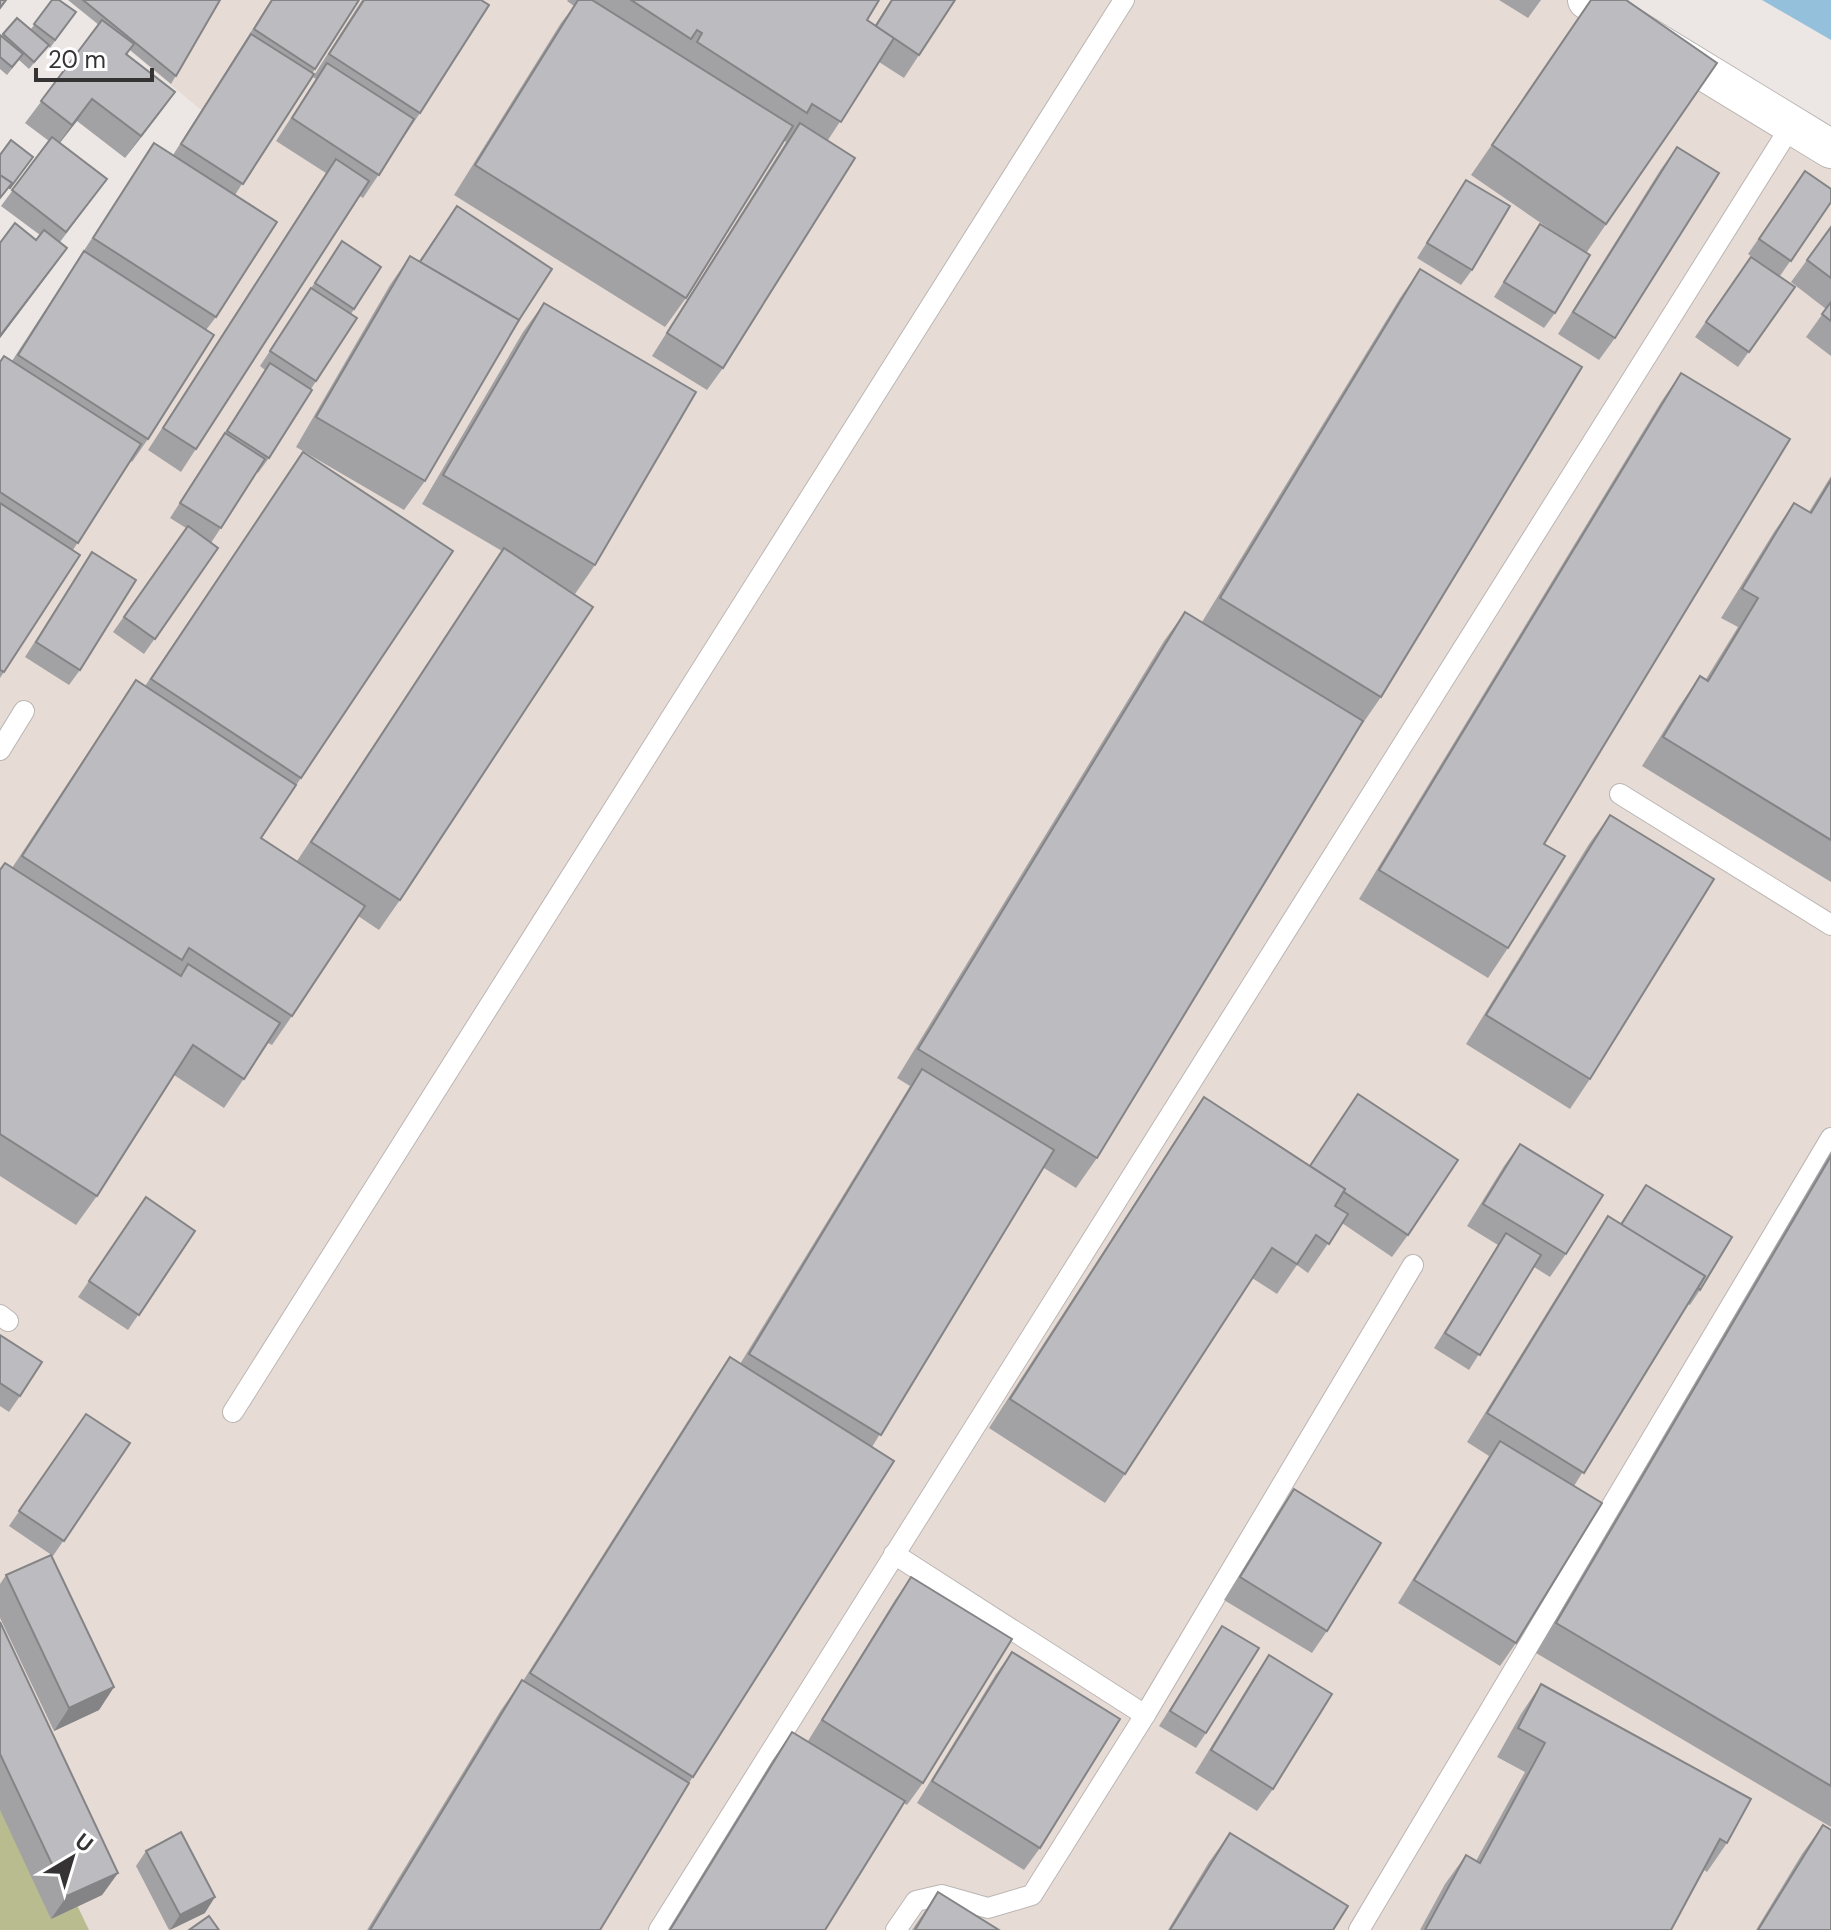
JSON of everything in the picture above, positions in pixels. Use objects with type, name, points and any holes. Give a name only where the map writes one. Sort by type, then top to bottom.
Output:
[{"type":"street","points":[[1587,0],[1831,149]]},
{"type":"lane","points":[[233,1412],[1124,0]]},
{"type":"lane","points":[[659,1930],[1791,126]]},
{"type":"lane","points":[[0,750],[24,711]]},
{"type":"lane","points":[[1620,794],[1831,925]]},
{"type":"lane","points":[[1359,1930],[1831,1138]]},
{"type":"lane","points":[[896,1930],[916,1901],[942,1895],[988,1908],[1032,1895],[1145,1715],[1413,1265]]},
{"type":"lane","points":[[894,1554],[1145,1715]]},
{"type":"shaded area","points":[[68,0],[1601,0],[1831,147],[1831,1930],[89,1930],[0,1745],[0,423],[212,119]]},
{"type":"green space","points":[[0,1745],[89,1930],[0,1930]]},
{"type":"water","points":[[1762,0],[1831,0],[1831,40]]},
{"type":"building","points":[[52,0],[59,0],[76,12],[55,40],[34,24]]},
{"type":"building","points":[[83,0],[220,0],[176,76]]},
{"type":"building","points":[[272,0],[359,0],[315,69],[254,29]]},
{"type":"building","points":[[364,0],[481,0],[489,5],[420,113],[329,54]]},
{"type":"building","points":[[578,0],[592,0],[793,126],[686,298],[475,165]]},
{"type":"building","points":[[631,0],[879,0],[867,20],[894,38],[841,122],[812,104],[807,113],[697,42],[702,33],[697,30],[691,39]]},
{"type":"building","points":[[892,0],[955,0],[919,55],[876,26]]},
{"type":"building","points":[[1591,0],[1626,0],[1717,63],[1606,224],[1492,145]]},
{"type":"building","points":[[17,18],[49,45],[34,62],[3,34]]},
{"type":"building","points":[[102,20],[134,44],[126,54],[175,92],[141,136],[92,99],[72,125],[41,101]]},
{"type":"building","points":[[251,34],[314,74],[243,184],[181,144]]},
{"type":"building","points":[[0,35],[23,54],[12,67],[0,57]]},
{"type":"building","points":[[327,63],[414,119],[379,175],[292,118]]},
{"type":"building","points":[[800,123],[855,158],[723,368],[667,333]]},
{"type":"building","points":[[52,137],[107,179],[66,232],[12,190]]},
{"type":"building","points":[[11,140],[33,157],[10,188],[12,183],[0,175],[0,155]]},
{"type":"building","points":[[154,143],[277,222],[216,317],[93,238]]},
{"type":"building","points":[[1677,147],[1719,173],[1615,338],[1573,312]]},
{"type":"building","points":[[336,159],[369,181],[196,449],[163,428]]},
{"type":"building","points":[[1805,171],[1831,189],[1831,202],[1791,261],[1759,239]]},
{"type":"building","points":[[0,175],[12,183],[0,198]]},
{"type":"building","points":[[1466,180],[1510,206],[1472,270],[1427,243]]},
{"type":"building","points":[[457,206],[552,269],[519,320],[420,262]]},
{"type":"building","points":[[15,223],[36,240],[44,230],[67,248],[0,336],[0,243]]},
{"type":"building","points":[[1540,224],[1590,255],[1555,313],[1504,282]]},
{"type":"building","points":[[1831,227],[1831,278],[1807,260]]},
{"type":"building","points":[[342,241],[381,267],[354,309],[315,283]]},
{"type":"building","points":[[84,251],[214,335],[148,439],[18,355]]},
{"type":"building","points":[[410,256],[519,320],[425,481],[316,417]]},
{"type":"building","points":[[1751,257],[1795,287],[1749,352],[1706,322]]},
{"type":"building","points":[[1420,269],[1582,367],[1381,697],[1220,598]]},
{"type":"building","points":[[311,288],[357,318],[316,381],[270,351]]},
{"type":"building","points":[[1831,302],[1831,321],[1822,314]]},
{"type":"building","points":[[544,303],[696,392],[595,565],[443,475]]},
{"type":"building","points":[[4,356],[141,444],[78,543],[0,492],[0,362]]},
{"type":"building","points":[[270,363],[312,390],[269,458],[227,431]]},
{"type":"building","points":[[1681,373],[1790,439],[1544,844],[1565,856],[1508,948],[1379,870]]},
{"type":"building","points":[[225,433],[265,459],[221,528],[180,503]]},
{"type":"building","points":[[303,452],[453,551],[301,778],[151,679]]},
{"type":"building","points":[[1831,480],[1831,840],[1663,737],[1700,676],[1708,681],[1758,598],[1742,589],[1794,503],[1811,513]]},
{"type":"building","points":[[0,503],[80,555],[4,672],[0,670]]},
{"type":"building","points":[[188,526],[218,548],[155,639],[124,617]]},
{"type":"building","points":[[504,548],[593,607],[400,900],[311,842]]},
{"type":"building","points":[[92,552],[136,580],[80,670],[36,642]]},
{"type":"building","points":[[1185,612],[1363,721],[1097,1158],[918,1049]]},
{"type":"building","points":[[136,680],[296,785],[261,838],[365,906],[292,1016],[189,948],[182,960],[22,856]]},
{"type":"building","points":[[1610,815],[1714,879],[1590,1079],[1486,1015]]},
{"type":"building","points":[[5,863],[181,976],[188,964],[280,1023],[244,1079],[193,1045],[97,1196],[0,1134],[0,870]]},
{"type":"building","points":[[922,1069],[1054,1150],[881,1435],[749,1354]]},
{"type":"building","points":[[1358,1094],[1458,1160],[1408,1235],[1310,1166]]},
{"type":"building","points":[[1204,1097],[1345,1189],[1335,1206],[1348,1214],[1329,1244],[1316,1235],[1297,1264],[1272,1248],[1125,1474],[1010,1399]]},
{"type":"building","points":[[1520,1144],[1603,1195],[1566,1254],[1483,1204]]},
{"type":"building","points":[[1831,1156],[1831,1786],[1556,1623]]},
{"type":"building","points":[[1646,1185],[1732,1237],[1700,1290],[1698,1288],[1705,1276],[1621,1225]]},
{"type":"building","points":[[146,1197],[195,1231],[139,1315],[89,1281]]},
{"type":"building","points":[[1608,1216],[1705,1276],[1584,1473],[1487,1413]]},
{"type":"building","points":[[1506,1233],[1541,1255],[1480,1355],[1445,1333]]},
{"type":"building","points":[[0,1335],[42,1362],[20,1396],[0,1383]]},
{"type":"building","points":[[730,1357],[894,1461],[693,1777],[530,1673]]},
{"type":"building","points":[[86,1414],[130,1443],[64,1541],[19,1511]]},
{"type":"building","points":[[1500,1441],[1602,1503],[1516,1643],[1414,1580]]},
{"type":"building","points":[[1294,1489],[1381,1543],[1327,1631],[1240,1577]]},
{"type":"building","points":[[51,1555],[114,1687],[69,1708],[6,1575]]},
{"type":"building","points":[[911,1577],[1012,1639],[923,1783],[822,1720]]},
{"type":"building","points":[[0,1622],[118,1873],[67,1896],[0,1754]]},
{"type":"building","points":[[1222,1626],[1259,1648],[1206,1733],[1170,1711]]},
{"type":"building","points":[[1012,1652],[1120,1719],[1040,1848],[932,1781]]},
{"type":"building","points":[[1269,1655],[1332,1694],[1273,1789],[1211,1750]]},
{"type":"building","points":[[522,1680],[689,1783],[600,1930],[370,1930]]},
{"type":"building","points":[[1541,1684],[1751,1799],[1727,1843],[1720,1839],[1671,1930],[1425,1930],[1466,1855],[1480,1863],[1545,1743],[1518,1728]]},
{"type":"building","points":[[792,1732],[905,1801],[825,1930],[670,1930]]},
{"type":"building","points":[[1823,1825],[1831,1830],[1831,1930],[1758,1930]]},
{"type":"building","points":[[181,1832],[215,1897],[180,1915],[146,1851]]},
{"type":"building","points":[[1230,1833],[1348,1906],[1333,1930],[1170,1930]]},
{"type":"building","points":[[938,1892],[999,1930],[915,1930]]},
{"type":"building","points":[[209,1916],[219,1930],[189,1930]]}]
